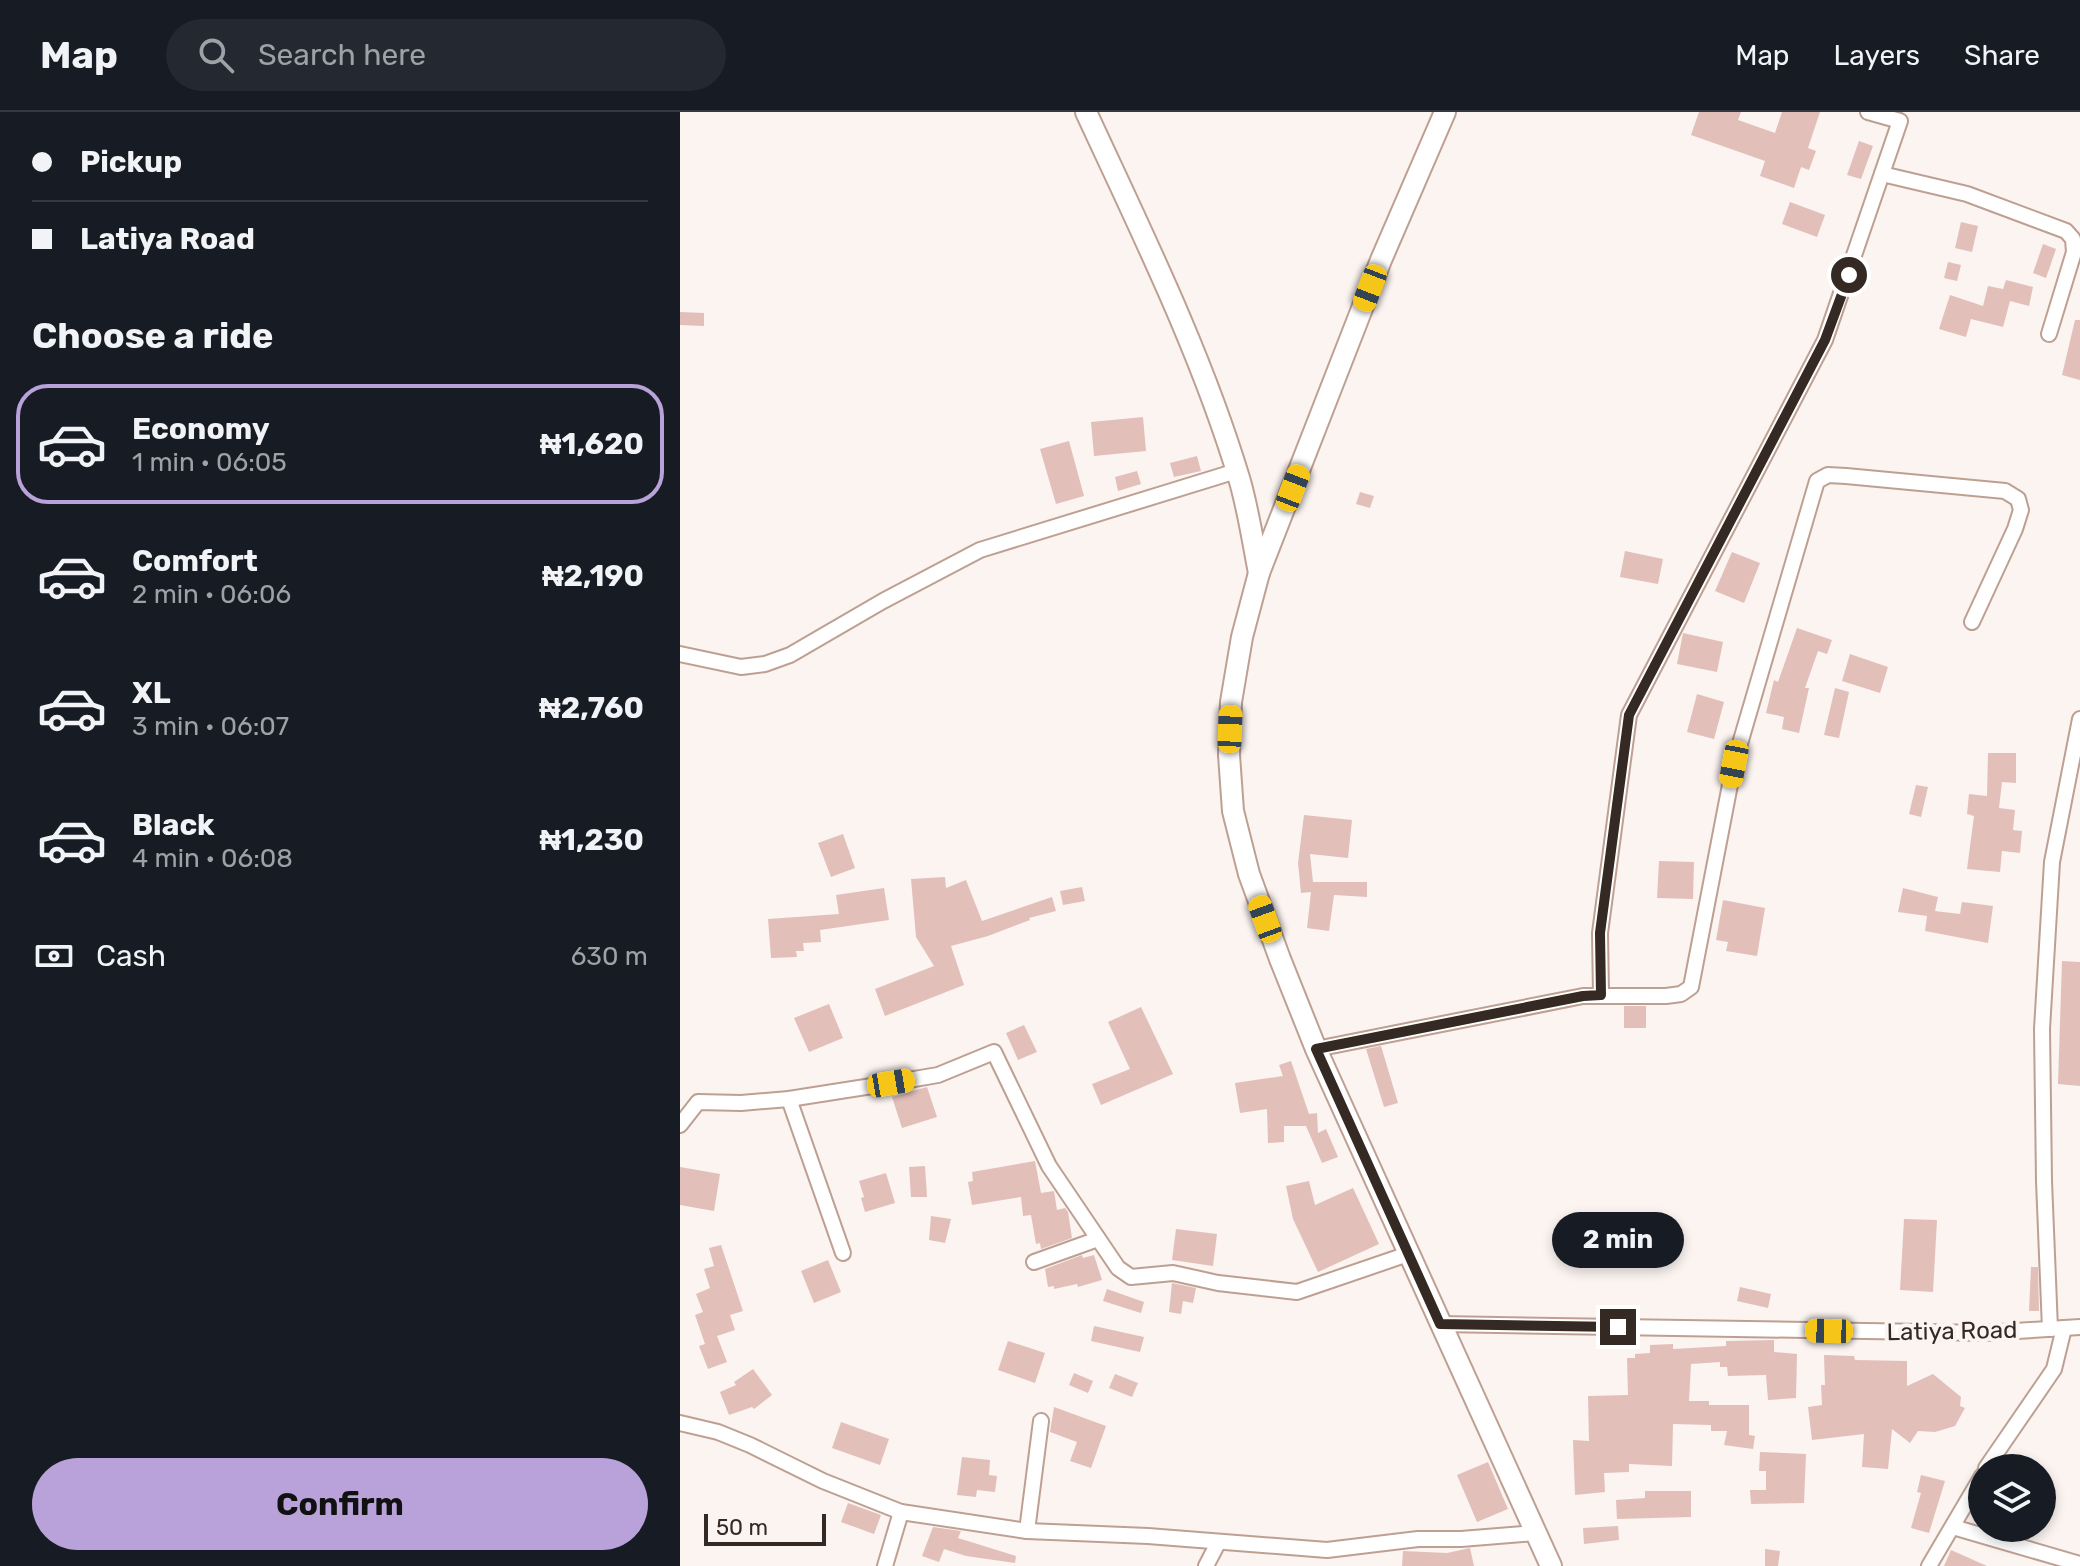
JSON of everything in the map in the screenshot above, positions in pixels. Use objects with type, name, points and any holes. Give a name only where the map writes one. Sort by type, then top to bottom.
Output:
[{"type":"street","points":[[1086,112],[1170,297],[1225,436],[1240,482],[1259,573]]},
{"type":"street","points":[[1445,112],[1381,260],[1259,573],[1242,637],[1231,702],[1229,755],[1233,811],[1249,874],[1316,1049],[1551,1566]]},
{"type":"street","points":[[1601,995],[1600,933],[1629,715],[1825,340],[1901,116],[1868,112]]},
{"type":"street","points":[[1882,174],[1967,194],[2066,231],[2073,239],[2074,252],[2049,334]]},
{"type":"street","points":[[680,654],[741,667],[765,664],[790,655],[980,550],[1230,473]]},
{"type":"street","points":[[1316,1049],[1583,996],[1666,996],[1681,994],[1691,987],[1734,764],[1817,481],[1828,475],[1846,476],[2005,491],[2018,499],[2021,510],[2015,529],[1972,622]]},
{"type":"street","points":[[1996,1454],[2054,1369],[2057,1328],[2044,1181],[2042,1029],[2052,862],[2080,719]]},
{"type":"street","points":[[680,1125],[698,1102],[741,1103],[789,1099],[938,1075],[994,1052],[1049,1166],[1118,1268],[1131,1277],[1173,1273],[1218,1283],[1297,1292],[1408,1254]]},
{"type":"street","points":[[789,1099],[843,1253]]},
{"type":"street","points":[[1034,1262],[1098,1239]]},
{"type":"street","name":"Latiya Road","points":[[1440,1324],[1968,1333],[2080,1327]]},
{"type":"street","points":[[1027,1531],[1041,1421]]},
{"type":"street","points":[[680,1423],[718,1432],[823,1481],[901,1512],[1027,1531],[1148,1536],[1327,1550],[1418,1539],[1535,1533]]},
{"type":"street","points":[[1929,1566],[1968,1501]]},
{"type":"street","points":[[885,1566],[901,1512]]},
{"type":"street","points":[[1953,1527],[2080,1564]]},
{"type":"street","points":[[1206,1566],[1218,1543]]},
{"type":"building","points":[[1699,112],[1741,112],[1738,120],[1775,133],[1782,112],[1820,112],[1808,148],[1816,151],[1809,170],[1801,167],[1794,188],[1760,176],[1765,161],[1691,135]]},
{"type":"building","points":[[1859,141],[1873,146],[1861,179],[1847,175]]},
{"type":"building","points":[[1790,202],[1825,215],[1817,237],[1782,224]]},
{"type":"building","points":[[1961,222],[1978,226],[1972,252],[1955,248]]},
{"type":"building","points":[[2043,244],[2056,249],[2046,278],[2033,273]]},
{"type":"building","points":[[1948,262],[1961,265],[1957,281],[1944,278]]},
{"type":"building","points":[[2006,280],[2033,287],[2029,306],[2010,301],[2003,327],[1971,319],[1966,337],[1939,329],[1950,295],[1983,306],[1988,286],[2003,289]]},
{"type":"building","points":[[680,312],[704,313],[704,326],[680,325]]},
{"type":"building","points":[[2075,320],[2080,320],[2080,380],[2062,375]]},
{"type":"building","points":[[1143,417],[1146,451],[1094,456],[1091,422]]},
{"type":"building","points":[[1069,441],[1084,496],[1056,504],[1040,449]]},
{"type":"building","points":[[1197,456],[1201,471],[1174,477],[1170,463]]},
{"type":"building","points":[[1137,471],[1141,484],[1118,491],[1115,477]]},
{"type":"building","points":[[1360,492],[1374,496],[1370,508],[1356,504]]},
{"type":"building","points":[[1625,551],[1663,559],[1658,584],[1620,577]]},
{"type":"building","points":[[1732,552],[1760,563],[1744,603],[1715,591]]},
{"type":"building","points":[[1797,628],[1832,640],[1827,654],[1818,651],[1805,688],[1809,688],[1799,733],[1782,729],[1784,717],[1766,713],[1774,680],[1778,682]]},
{"type":"building","points":[[1683,633],[1723,642],[1717,672],[1677,664]]},
{"type":"building","points":[[1850,654],[1888,667],[1880,693],[1842,681]]},
{"type":"building","points":[[1835,688],[1849,692],[1839,738],[1824,735]]},
{"type":"building","points":[[1697,694],[1724,702],[1714,739],[1687,732]]},
{"type":"building","points":[[1988,753],[2016,753],[2016,783],[2002,782],[1999,808],[2015,810],[2013,830],[2022,831],[2020,853],[2002,851],[2000,872],[1967,869],[1974,816],[1967,814],[1969,794],[1987,796]]},
{"type":"building","points":[[1916,785],[1928,787],[1921,817],[1909,814]]},
{"type":"building","points":[[1304,815],[1352,820],[1348,858],[1310,854],[1313,882],[1367,882],[1367,897],[1334,895],[1329,931],[1307,928],[1311,892],[1301,893],[1298,863]]},
{"type":"building","points":[[843,834],[855,868],[831,877],[818,843]]},
{"type":"building","points":[[1659,861],[1694,862],[1693,899],[1657,898]]},
{"type":"building","points":[[945,877],[946,888],[966,880],[982,921],[1052,897],[1056,911],[951,946],[964,985],[885,1016],[875,989],[934,966],[916,937],[911,879]]},
{"type":"building","points":[[1082,887],[1085,901],[1063,905],[1060,891]]},
{"type":"building","points":[[884,888],[889,920],[820,930],[821,942],[803,943],[804,951],[796,951],[797,957],[771,958],[768,919],[839,914],[836,895]]},
{"type":"building","points":[[1903,888],[1938,897],[1935,911],[1960,914],[1962,902],[1993,906],[1988,943],[1925,931],[1927,916],[1898,912]]},
{"type":"building","points":[[1723,900],[1765,908],[1757,956],[1726,951],[1728,942],[1716,940]]},
{"type":"building","points":[[2062,961],[2080,962],[2080,1086],[2058,1084]]},
{"type":"building","points":[[829,1004],[843,1038],[809,1052],[794,1018]]},
{"type":"building","points":[[1624,1006],[1646,1006],[1646,1028],[1624,1028]]},
{"type":"building","points":[[1141,1007],[1173,1074],[1101,1105],[1092,1084],[1130,1069],[1108,1022]]},
{"type":"building","points":[[1024,1025],[1037,1052],[1018,1060],[1006,1033]]},
{"type":"building","points":[[1381,1046],[1398,1103],[1384,1107],[1366,1049]]},
{"type":"building","points":[[1291,1061],[1309,1114],[1317,1113],[1318,1133],[1326,1129],[1338,1157],[1322,1163],[1306,1126],[1284,1126],[1284,1142],[1268,1143],[1267,1109],[1240,1113],[1235,1083],[1283,1076],[1279,1065]]},
{"type":"building","points":[[927,1087],[937,1117],[902,1128],[892,1097]]},
{"type":"building","points":[[1035,1161],[1041,1193],[1054,1191],[1057,1210],[1065,1208],[1068,1212],[1072,1238],[1041,1249],[1040,1243],[1036,1244],[1031,1215],[1023,1216],[1021,1197],[972,1205],[968,1182],[973,1181],[972,1172]]},
{"type":"building","points":[[925,1166],[927,1197],[911,1197],[909,1167]]},
{"type":"building","points":[[680,1167],[720,1174],[714,1211],[680,1205]]},
{"type":"building","points":[[886,1173],[895,1203],[865,1212],[859,1181]]},
{"type":"building","points":[[1309,1181],[1315,1205],[1353,1188],[1379,1244],[1318,1272],[1293,1219],[1286,1186]]},
{"type":"building","points":[[931,1216],[951,1219],[945,1243],[929,1240]]},
{"type":"building","points":[[1904,1219],[1937,1220],[1933,1292],[1900,1290]]},
{"type":"building","points":[[1176,1229],[1217,1234],[1213,1266],[1172,1260]]},
{"type":"building","points":[[721,1245],[743,1311],[730,1315],[735,1330],[717,1336],[727,1362],[708,1369],[699,1346],[705,1344],[695,1315],[703,1312],[696,1294],[710,1288],[704,1269],[714,1266],[709,1248]]},
{"type":"building","points":[[1082,1255],[1083,1258],[1094,1255],[1102,1280],[1078,1287],[1077,1284],[1054,1289],[1054,1286],[1048,1287],[1045,1269]]},
{"type":"building","points":[[828,1260],[841,1292],[814,1303],[801,1271]]},
{"type":"building","points":[[2031,1267],[2038,1267],[2039,1311],[2029,1311]]},
{"type":"building","points":[[1172,1283],[1196,1288],[1193,1303],[1183,1301],[1181,1314],[1169,1312]]},
{"type":"building","points":[[1740,1287],[1771,1294],[1768,1308],[1737,1301]]},
{"type":"building","points":[[1107,1289],[1144,1302],[1141,1313],[1103,1301]]},
{"type":"building","points":[[1094,1326],[1144,1337],[1140,1352],[1091,1341]]},
{"type":"building","points":[[1774,1340],[1774,1352],[1797,1354],[1796,1398],[1768,1400],[1766,1375],[1728,1376],[1727,1367],[1720,1367],[1720,1362],[1691,1364],[1689,1401],[1709,1401],[1709,1405],[1749,1405],[1749,1435],[1755,1436],[1753,1449],[1724,1445],[1727,1431],[1711,1431],[1711,1425],[1673,1424],[1672,1466],[1629,1464],[1629,1472],[1604,1473],[1605,1492],[1575,1495],[1573,1440],[1589,1441],[1588,1396],[1628,1395],[1627,1358],[1650,1353],[1650,1345],[1673,1344],[1673,1349],[1726,1346],[1726,1341]]},
{"type":"building","points":[[1008,1341],[1045,1353],[1035,1383],[998,1370]]},
{"type":"building","points":[[1824,1355],[1854,1356],[1855,1360],[1907,1361],[1907,1386],[1933,1374],[1961,1397],[1960,1406],[1965,1408],[1955,1426],[1935,1432],[1918,1431],[1910,1443],[1892,1429],[1888,1469],[1862,1467],[1864,1434],[1812,1440],[1808,1407],[1822,1405]]},
{"type":"building","points":[[753,1369],[772,1395],[754,1409],[752,1407],[729,1415],[720,1392],[736,1385],[734,1382]]},
{"type":"building","points":[[1074,1373],[1093,1381],[1088,1393],[1069,1385]]},
{"type":"building","points":[[1115,1374],[1138,1383],[1132,1397],[1109,1388]]},
{"type":"building","points":[[1054,1407],[1106,1426],[1091,1468],[1070,1461],[1077,1442],[1050,1432]]},
{"type":"building","points":[[841,1422],[889,1439],[880,1465],[832,1448]]},
{"type":"building","points":[[1760,1452],[1806,1454],[1804,1503],[1751,1504],[1750,1490],[1766,1490],[1766,1471],[1759,1471]]},
{"type":"building","points":[[962,1457],[990,1460],[989,1475],[997,1476],[995,1492],[977,1490],[976,1497],[957,1495]]},
{"type":"building","points":[[1488,1462],[1508,1509],[1477,1522],[1457,1475]]},
{"type":"building","points":[[1921,1475],[1945,1481],[1929,1533],[1911,1528],[1921,1493],[1917,1492]]},
{"type":"building","points":[[1645,1491],[1691,1491],[1691,1517],[1617,1519],[1616,1500],[1645,1498]]},
{"type":"building","points":[[848,1503],[881,1515],[874,1534],[841,1522]]},
{"type":"building","points":[[1618,1526],[1619,1540],[1584,1544],[1583,1528]]},
{"type":"building","points":[[933,1527],[961,1531],[958,1538],[1016,1556],[1015,1563],[966,1556],[944,1549],[939,1562],[922,1556]]},
{"type":"building","points":[[1470,1548],[1474,1566],[1402,1566],[1403,1551],[1447,1553]]},
{"type":"building","points":[[1765,1549],[1780,1551],[1778,1566],[1765,1566]]},
{"type":"building","points":[[1951,1550],[1987,1566],[1944,1566]]},
{"type":"route","points":[[1618,1327],[1440,1324],[1316,1049],[1601,995],[1600,933],[1629,715],[1825,340],[1849,275]]}]
